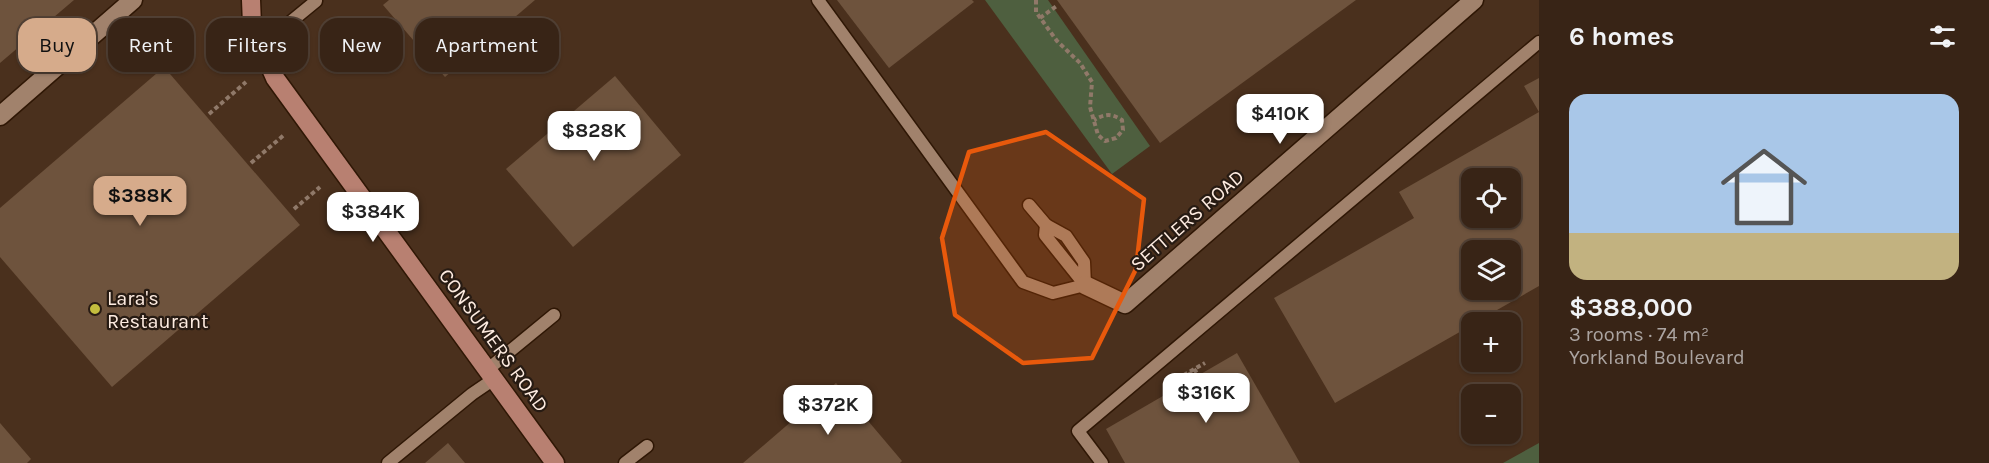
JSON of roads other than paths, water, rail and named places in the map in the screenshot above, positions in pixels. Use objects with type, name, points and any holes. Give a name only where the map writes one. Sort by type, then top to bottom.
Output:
[{"type":"street","points":[[0,116],[133,0]]},
{"type":"street","name":"CONSUMERS ROAD","points":[[251,0],[252,18]]},
{"type":"street","name":"SETTLERS ROAD","points":[[1085,285],[1125,304],[1474,0]]},
{"type":"street","name":"CONSUMERS ROAD","points":[[271,72],[555,463]]},
{"type":"lane","points":[[818,0],[1023,282],[1053,293],[1085,285],[1084,262],[1066,236],[1046,225],[1029,205]]},
{"type":"lane","points":[[295,18],[316,1]]},
{"type":"lane","points":[[1102,463],[1078,431],[1539,42]]},
{"type":"lane","points":[[388,463],[472,394],[554,315]]},
{"type":"lane","points":[[625,463],[647,446]]},
{"type":"place","name":"Lara's Restaurant","points":[[95,309]]}]
